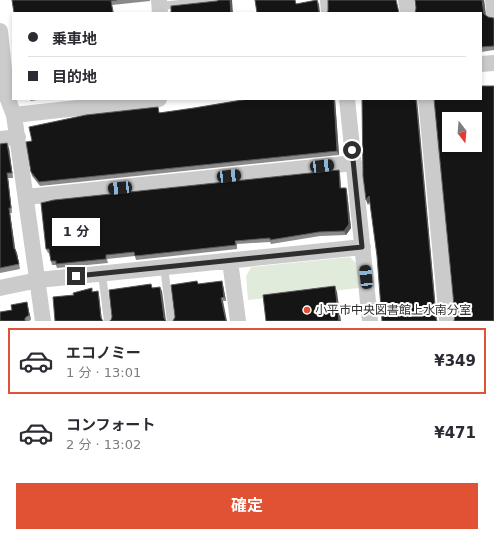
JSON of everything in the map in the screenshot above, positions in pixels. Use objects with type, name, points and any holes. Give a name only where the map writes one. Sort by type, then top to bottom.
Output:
[{"type":"street","points":[[406,0],[408,12]]},
{"type":"street","points":[[493,0],[494,13]]},
{"type":"street","points":[[0,31],[7,97],[14,115],[18,137],[43,321]]},
{"type":"street","points":[[482,64],[494,63]]},
{"type":"street","points":[[14,115],[150,100]]},
{"type":"street","points":[[347,100],[370,321]]},
{"type":"street","points":[[426,100],[446,321]]},
{"type":"street","points":[[0,139],[18,137]]},
{"type":"street","points":[[26,197],[354,163]]},
{"type":"street","points":[[0,288],[38,280],[362,247]]},
{"type":"street","points":[[230,261],[238,321]]},
{"type":"lane","points":[[159,9],[218,0]]},
{"type":"lane","points":[[324,0],[325,12]]},
{"type":"lane","points":[[164,267],[171,321]]},
{"type":"lane","points":[[102,274],[108,321]]},
{"type":"green space","points":[[350,257],[357,264],[359,288],[248,300],[246,276],[251,267]]},
{"type":"building","points":[[12,0],[117,0],[111,1],[113,12],[14,12]]},
{"type":"building","points":[[230,0],[231,12],[171,12],[171,6]]},
{"type":"building","points":[[255,0],[295,0],[296,4],[317,0],[319,12],[257,12]]},
{"type":"building","points":[[328,0],[396,0],[399,12],[327,12]]},
{"type":"building","points":[[415,0],[482,0],[484,14],[488,17],[494,18],[494,46],[482,47],[482,12],[415,12]]},
{"type":"building","points":[[482,86],[494,86],[494,321],[454,321],[455,316],[434,100],[482,100]]},
{"type":"building","points":[[242,100],[334,100],[337,151],[39,182],[31,172],[26,142],[32,141],[29,127],[86,115],[158,107],[159,113]]},
{"type":"building","points":[[362,100],[416,100],[437,321],[382,321],[377,256],[369,196],[366,200],[363,176]]},
{"type":"building","points":[[7,143],[12,173],[7,173],[11,208],[9,208],[14,249],[19,264],[0,268],[0,144]]},
{"type":"building","points":[[339,170],[340,188],[346,188],[349,224],[344,231],[319,232],[270,240],[270,238],[235,241],[236,245],[135,256],[134,252],[106,255],[106,259],[56,264],[56,261],[51,261],[49,249],[46,249],[41,203],[54,200]]},
{"type":"building","points":[[197,281],[198,284],[222,281],[224,297],[221,298],[226,321],[173,321],[175,317],[171,285]]},
{"type":"building","points":[[151,284],[152,288],[160,287],[164,318],[166,321],[110,321],[112,317],[109,290]]},
{"type":"building","points":[[335,286],[339,321],[266,321],[263,295]]},
{"type":"building","points":[[92,288],[92,292],[98,291],[101,318],[103,321],[55,321],[53,297],[74,295],[73,293]]},
{"type":"building","points":[[27,302],[29,315],[25,318],[25,321],[0,321],[0,312],[12,310],[11,305]]},
{"type":"place","name":"小平市中央図書館上水南分室","points":[[307,310]]},
{"type":"route","points":[[76,276],[362,247],[352,150]]}]
